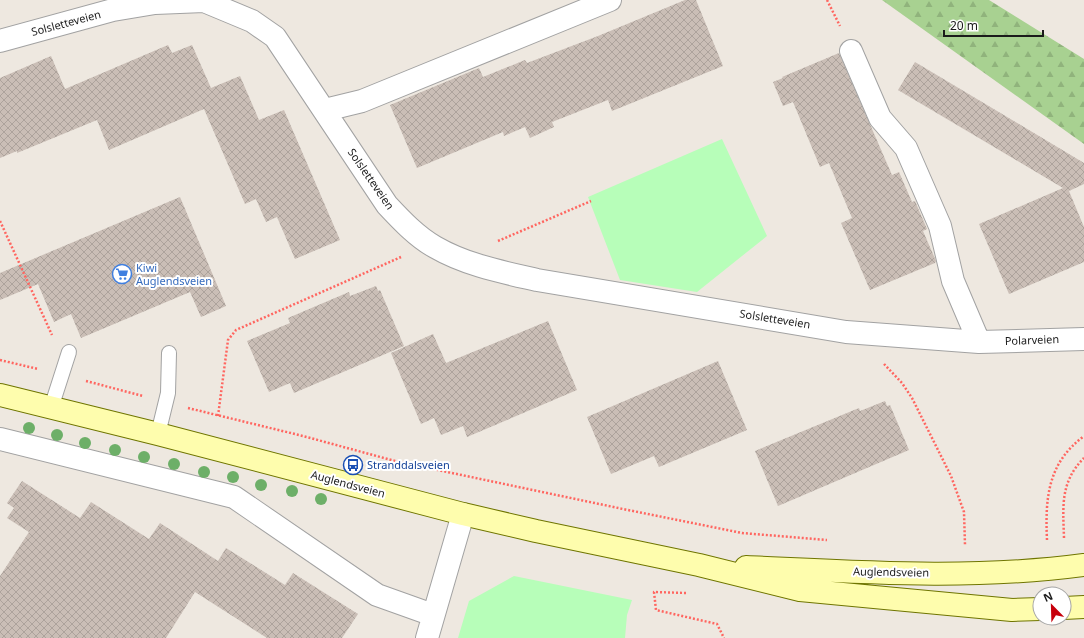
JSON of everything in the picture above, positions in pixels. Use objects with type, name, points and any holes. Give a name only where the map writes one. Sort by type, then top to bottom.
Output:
[{"type":"main road","name":"Auglendsveien","points":[[0,395],[158,434],[464,514],[536,531],[699,565],[800,590],[1012,610],[1032,609]]},
{"type":"main road","name":"Auglendsveien","points":[[699,565],[912,573],[1019,572],[1084,565]]},
{"type":"main road","points":[[1072,608],[1084,607]]},
{"type":"street","points":[[325,110],[362,100],[610,0]]},
{"type":"street","name":"Solsletteveien","points":[[0,41],[113,10],[155,3],[204,1],[252,21],[275,37],[387,205],[407,226],[434,247],[457,258],[494,270],[537,280],[846,332],[979,342]]},
{"type":"street","points":[[851,50],[880,118],[906,148],[940,226],[953,281],[979,342]]},
{"type":"street","name":"Polarveien","points":[[979,342],[1084,339]]},
{"type":"street","points":[[0,439],[234,497],[377,595],[433,615]]},
{"type":"street","points":[[427,638],[464,514]]},
{"type":"lane","points":[[158,434],[168,392],[168,353]]},
{"type":"lane","points":[[51,408],[65,363]]},
{"type":"path","points":[[457,258],[591,201]]},
{"type":"path","points":[[0,221],[65,363]]},
{"type":"path","points":[[218,416],[228,340],[236,330],[338,287],[414,251],[434,247]]},
{"type":"path","points":[[0,360],[65,363],[165,402],[303,436],[395,461],[719,529],[742,533],[833,540]]},
{"type":"path","points":[[882,361],[902,383],[912,398],[951,476],[964,512],[965,546]]},
{"type":"path","points":[[1047,540],[1047,496],[1052,475],[1063,455],[1084,436]]},
{"type":"path","points":[[1064,538],[1065,489],[1075,467],[1084,458]]},
{"type":"path","points":[[1058,538],[1068,537]]},
{"type":"path","points":[[1041,540],[1053,539]]},
{"type":"path","points":[[957,546],[972,545]]},
{"type":"path","points":[[654,592],[656,610],[717,624],[724,638]]},
{"type":"green space","points":[[882,0],[989,0],[1084,59],[1084,144]]},
{"type":"green space","points":[[722,139],[767,236],[697,292],[620,280],[588,197]]},
{"type":"green space","points":[[514,576],[632,600],[627,615],[625,638],[458,638],[469,601]]},
{"type":"building","points":[[685,0],[696,0],[723,66],[612,111],[608,100],[552,122],[554,127],[530,138],[525,127],[504,136],[503,132],[417,168],[390,105],[479,68],[483,77],[525,60],[527,63],[598,36]]},
{"type":"building","points":[[168,45],[172,53],[192,45],[211,88],[240,76],[259,120],[284,110],[340,240],[295,259],[277,217],[266,222],[256,199],[245,204],[204,109],[109,150],[97,120],[17,153],[17,151],[0,158],[0,78],[51,56],[65,89]]},
{"type":"building","points":[[839,53],[892,175],[899,172],[912,202],[915,201],[927,229],[923,231],[936,261],[935,263],[870,290],[841,223],[852,218],[829,163],[820,167],[793,102],[783,106],[773,82]]},
{"type":"building","points":[[915,62],[1084,163],[1084,184],[1069,191],[1084,227],[1084,262],[1009,294],[979,224],[1063,188],[898,90]]},
{"type":"building","points":[[180,197],[226,306],[201,317],[190,292],[81,338],[71,314],[54,322],[38,284],[0,300],[0,273]]},
{"type":"building","points":[[376,286],[378,291],[380,290],[404,346],[294,393],[290,383],[269,392],[247,341],[290,323],[288,318],[349,292],[350,296]]},
{"type":"building","points":[[548,321],[577,390],[467,437],[463,426],[441,435],[434,418],[421,424],[391,353],[433,334],[446,363]]},
{"type":"building","points":[[718,361],[747,430],[659,467],[654,456],[611,474],[587,417]]},
{"type":"building","points":[[885,401],[887,406],[890,405],[909,450],[778,506],[755,451],[859,408],[860,411]]},
{"type":"building","points":[[22,481],[80,518],[91,502],[149,539],[160,523],[218,561],[226,548],[285,585],[293,573],[358,614],[342,638],[267,638],[195,592],[166,638],[0,638],[0,576],[29,532],[7,518],[14,508],[7,503]]},
{"type":"place","name":"Kiwi Auglendsveien","points":[[122,274]]},
{"type":"place","name":"Stranddalsveien","points":[[353,465]]}]
